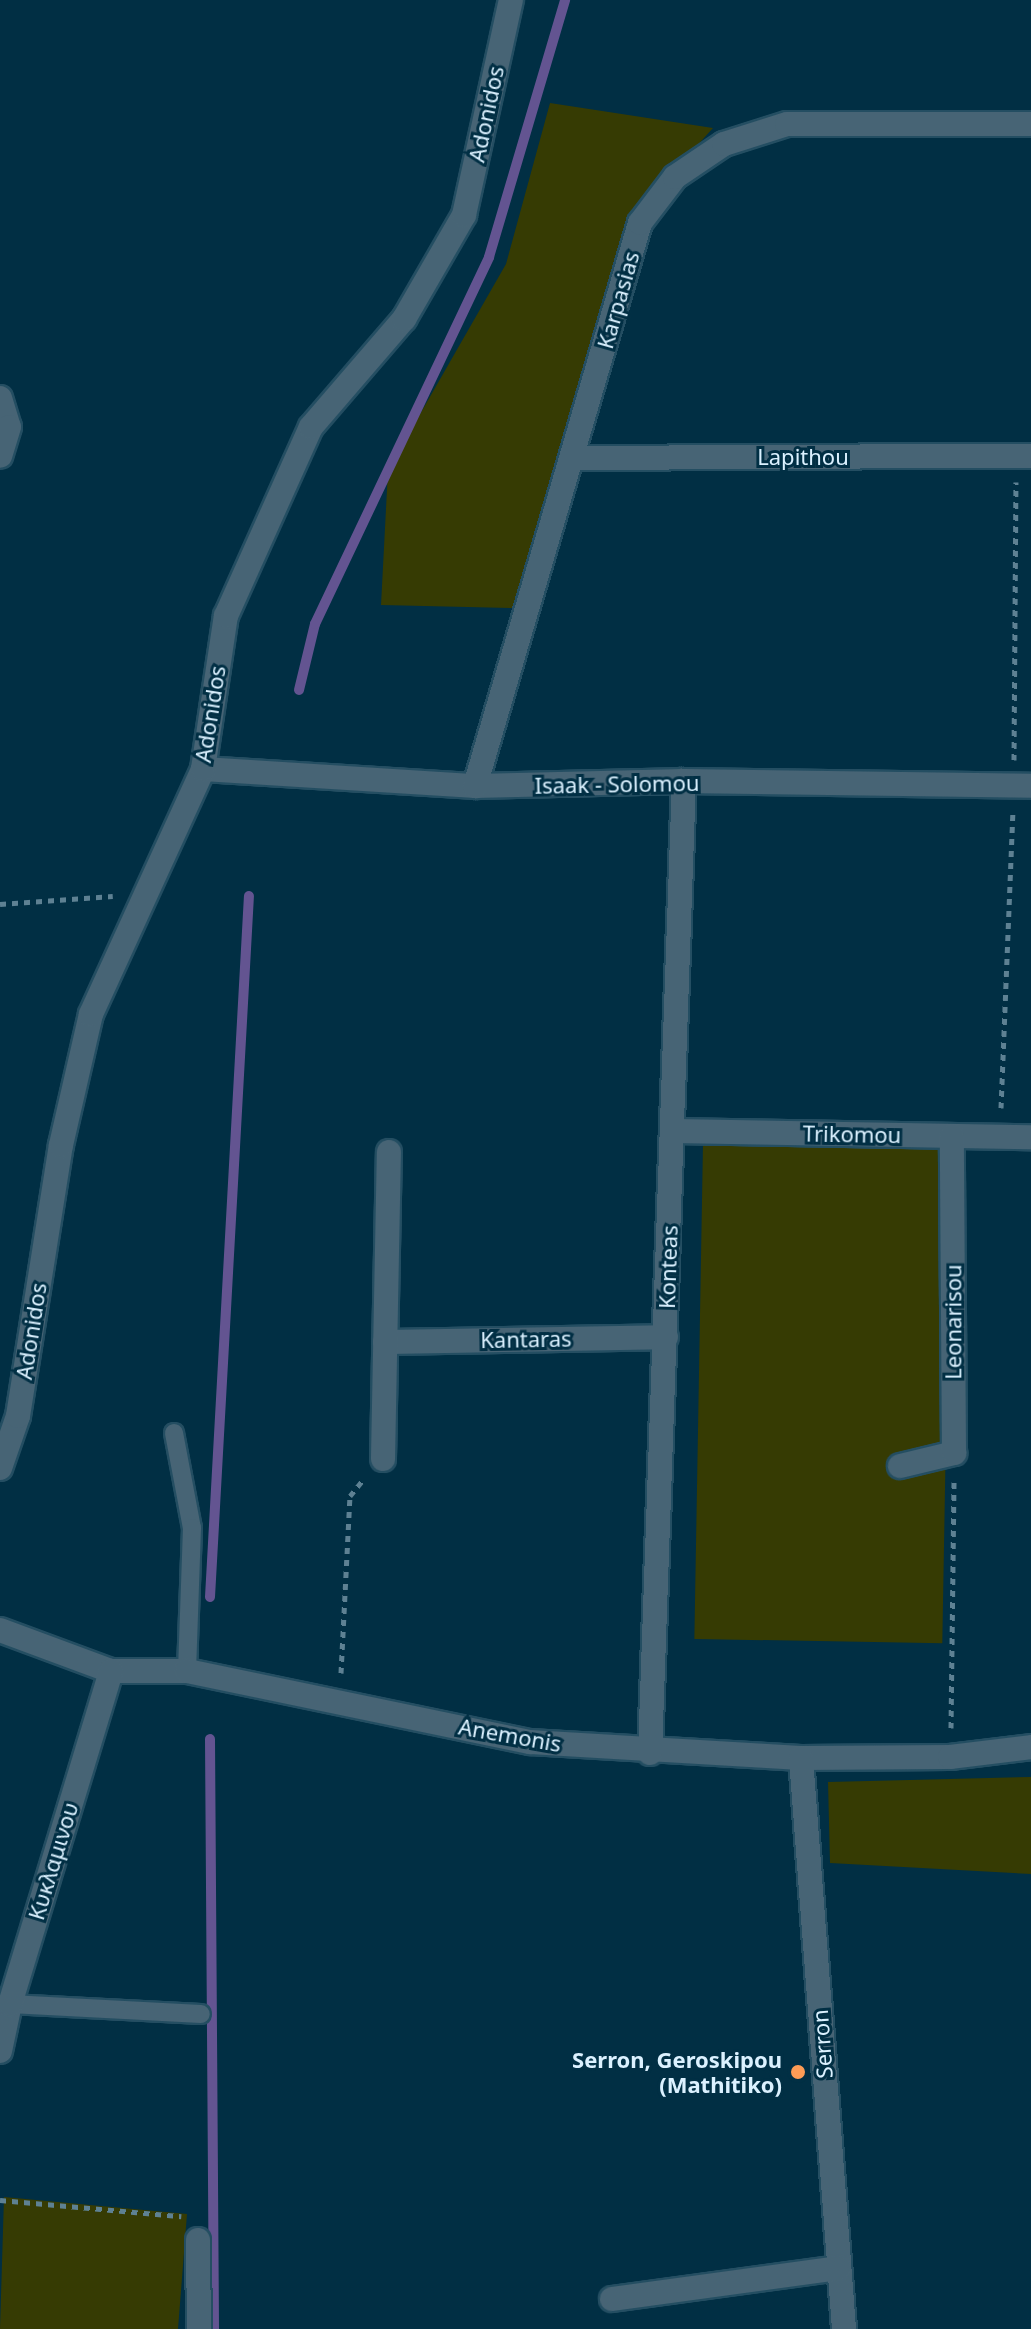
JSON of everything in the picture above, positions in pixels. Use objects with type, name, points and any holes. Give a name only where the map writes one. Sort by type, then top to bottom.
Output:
[{"type":"street","name":"Adonidos","points":[[0,1468],[61,1145],[91,1014],[203,769],[226,616],[311,427],[404,319],[464,215],[511,0]]},
{"type":"street","name":"Karpasias","points":[[475,786],[574,458],[640,223],[675,177],[724,144],[787,124],[1031,124]]},
{"type":"street","points":[[0,398],[9,427],[0,456]]},
{"type":"street","name":"Lapithou","points":[[574,458],[1031,456]]},
{"type":"street","name":"Isaak - Solomou","points":[[203,769],[475,786],[684,781],[1031,786]]},
{"type":"street","name":"Konteas","points":[[650,1753],[684,781]]},
{"type":"street","name":"Trikomou","points":[[672,1131],[1031,1137]]},
{"type":"street","name":"Leonarisou","points":[[952,1136],[954,1453]]},
{"type":"street","points":[[383,1459],[389,1152]]},
{"type":"street","name":"Kantaras","points":[[385,1342],[666,1337]]},
{"type":"street","points":[[900,1466],[954,1453]]},
{"type":"street","name":"Anemonis","points":[[0,1630],[111,1671],[187,1671],[530,1742],[650,1753],[801,1758],[950,1757],[1031,1747]]},
{"type":"street","name":"Κυκλαμινου","points":[[0,2051],[10,2004],[111,1671]]},
{"type":"street","name":"Serron","points":[[801,1758],[844,2329]]},
{"type":"street","points":[[198,2240],[199,2329]]},
{"type":"street","points":[[612,2299],[839,2268]]},
{"type":"lane","points":[[174,1433],[192,1528],[187,1671]]},
{"type":"lane","points":[[10,2004],[201,2014]]},
{"type":"path","points":[[0,904],[146,893]]},
{"type":"path","points":[[950,1757],[954,1453]]},
{"type":"path","points":[[340,1702],[350,1496],[383,1459]]},
{"type":"path","points":[[0,2200],[199,2217],[198,2240]]},
{"type":"green space","points":[[550,103],[713,128],[647,201],[571,450],[513,608],[381,605],[388,470],[506,264]]},
{"type":"green space","points":[[703,1143],[951,1147],[942,1643],[694,1639]]},
{"type":"green space","points":[[1031,1777],[1031,1874],[830,1863],[828,1782]]},
{"type":"green space","points":[[4,2197],[187,2214],[178,2329],[0,2329]]},
{"type":"waterway","points":[[299,690],[315,624],[489,257],[565,0]]},
{"type":"waterway","points":[[210,1597],[249,896]]},
{"type":"waterway","points":[[210,1739],[214,2329]]},
{"type":"place","name":"Serron, Geroskipou (Mathitiko)","points":[[798,2072]]}]
